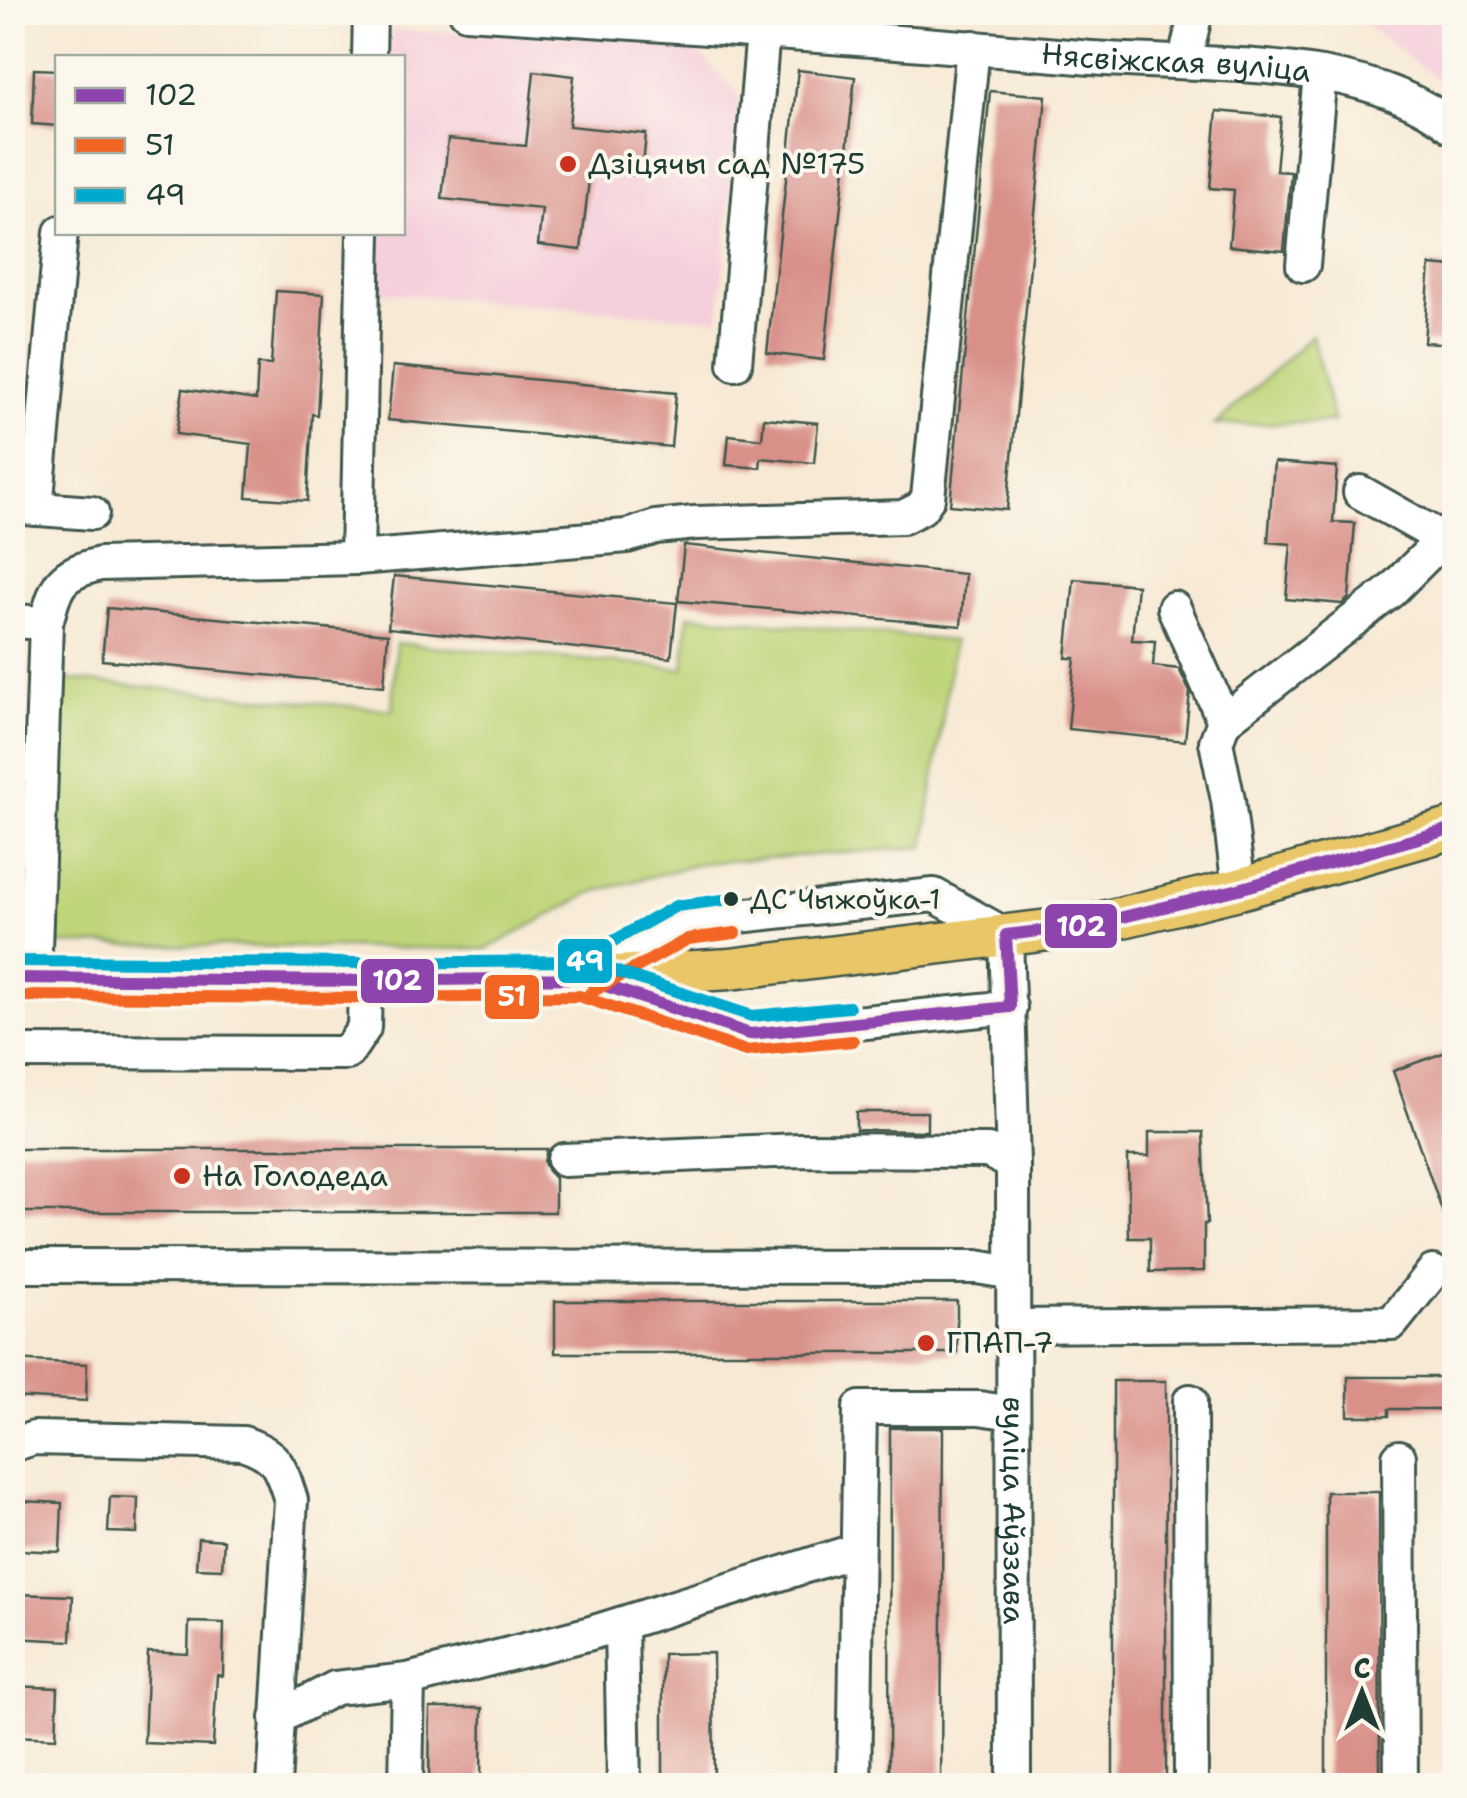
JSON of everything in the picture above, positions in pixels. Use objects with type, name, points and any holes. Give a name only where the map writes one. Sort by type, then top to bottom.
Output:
[{"type":"main road","points":[[23,978],[582,978],[730,968],[1090,925],[1239,889],[1454,828]]},
{"type":"street","points":[[369,55],[370,12]]},
{"type":"street","name":"Нясвіжская вуліца","points":[[466,12],[764,31],[1086,58],[1184,60],[1320,74],[1386,90],[1435,112],[1454,128]]},
{"type":"street","points":[[1184,60],[1196,12]]},
{"type":"street","points":[[735,364],[764,31]]},
{"type":"street","points":[[23,978],[46,622],[55,590],[70,571],[100,564],[357,558],[599,538],[695,524],[902,516],[921,508],[928,498],[973,47]]},
{"type":"street","points":[[1303,265],[1320,74]]},
{"type":"street","points":[[61,235],[24,508],[92,513]]},
{"type":"street","points":[[357,558],[364,235]]},
{"type":"street","points":[[1239,889],[1216,742],[1224,721],[1391,592],[1450,534],[1360,492]]},
{"type":"street","points":[[1174,608],[1224,721]]},
{"type":"street","points":[[12,622],[46,622]]},
{"type":"street","name":"вуліца Аўэзава","points":[[1006,935],[1013,1164],[1014,1786]]},
{"type":"street","points":[[582,978],[750,1034],[1010,1008]]},
{"type":"street","points":[[12,1052],[347,1052],[364,1028],[366,981]]},
{"type":"street","points":[[564,1160],[846,1150],[988,1151],[1013,1164]]},
{"type":"street","points":[[12,1266],[958,1267],[1013,1273]]},
{"type":"street","points":[[1013,1326],[1392,1323],[1434,1272]]},
{"type":"street","points":[[1190,1400],[1191,1786]]},
{"type":"street","points":[[854,1786],[860,1408],[979,1408],[1013,1413]]},
{"type":"street","points":[[12,1445],[34,1438],[243,1443],[265,1450],[281,1466],[291,1500],[274,1786]]},
{"type":"street","points":[[1399,1457],[1401,1786]]},
{"type":"street","points":[[277,1718],[335,1688],[408,1680],[621,1624],[858,1550]]},
{"type":"street","points":[[621,1624],[624,1786]]},
{"type":"street","points":[[406,1786],[408,1680]]},
{"type":"shaded area","points":[[1350,13],[1454,13],[1454,92]]},
{"type":"shaded area","name":"Дзіцячы сад №175","points":[[392,30],[688,42],[739,95],[719,319],[373,292],[377,235],[405,235],[405,55],[390,55]]},
{"type":"green space","points":[[1312,335],[1334,422],[1215,425]]},
{"type":"green space","points":[[688,615],[954,641],[924,847],[702,863],[593,892],[487,949],[51,944],[61,679],[392,710],[396,643],[684,669]]},
{"type":"building","points":[[34,69],[55,70],[55,126],[32,124]]},
{"type":"building","points":[[798,70],[855,77],[824,360],[767,353]]},
{"type":"building","points":[[534,71],[574,76],[569,126],[646,134],[642,176],[590,171],[581,250],[538,245],[542,209],[442,199],[448,139],[526,146]]},
{"type":"building","points":[[990,91],[1046,96],[1007,510],[950,505]]},
{"type":"building","points":[[1217,111],[1281,117],[1276,171],[1291,172],[1284,251],[1229,246],[1234,190],[1210,188]]},
{"type":"building","points":[[1430,265],[1454,267],[1454,344],[1424,342]]},
{"type":"building","points":[[276,291],[324,294],[307,501],[247,497],[251,444],[176,434],[183,389],[256,400],[258,364],[271,365]]},
{"type":"building","points":[[393,366],[676,393],[671,447],[388,420]]},
{"type":"building","points":[[764,418],[818,423],[814,463],[761,458],[760,468],[726,465],[729,435],[762,439]]},
{"type":"building","points":[[1274,462],[1337,467],[1333,522],[1355,523],[1349,598],[1342,604],[1286,599],[1291,544],[1268,542]]},
{"type":"building","points":[[684,545],[965,574],[961,626],[678,601]]},
{"type":"building","points":[[394,576],[677,603],[671,658],[388,628]]},
{"type":"building","points":[[1074,579],[1137,585],[1132,640],[1155,641],[1153,666],[1179,669],[1190,692],[1185,741],[1068,729],[1075,658],[1066,658]]},
{"type":"building","points":[[107,608],[388,634],[384,686],[102,660]]},
{"type":"building","points":[[1454,1049],[1454,1235],[1451,1236],[1393,1071]]},
{"type":"building","points":[[856,1112],[927,1112],[927,1131],[856,1130]]},
{"type":"building","points":[[1149,1132],[1203,1132],[1207,1224],[1204,1271],[1150,1272],[1150,1238],[1129,1238],[1128,1156],[1149,1156]]},
{"type":"building","points":[[12,1149],[547,1149],[544,1162],[555,1178],[555,1212],[12,1212]]},
{"type":"building","points":[[555,1301],[957,1301],[957,1353],[555,1353]]},
{"type":"building","points":[[12,1360],[87,1364],[86,1401],[12,1397]]},
{"type":"building","points":[[1348,1377],[1454,1377],[1454,1409],[1389,1409],[1389,1416],[1348,1416]]},
{"type":"building","points":[[1113,1381],[1166,1381],[1166,1786],[1113,1786]]},
{"type":"building","points":[[890,1428],[943,1428],[941,1786],[889,1786]]},
{"type":"building","points":[[1326,1492],[1379,1492],[1380,1786],[1326,1786]]},
{"type":"building","points":[[110,1497],[138,1498],[137,1533],[108,1532]]},
{"type":"building","points":[[21,1501],[62,1503],[60,1552],[19,1550]]},
{"type":"building","points":[[198,1538],[224,1540],[222,1569],[196,1568]]},
{"type":"building","points":[[15,1594],[73,1596],[71,1641],[13,1638]]},
{"type":"building","points":[[189,1622],[224,1623],[223,1676],[217,1675],[213,1746],[144,1743],[148,1652],[188,1654]]},
{"type":"building","points":[[713,1653],[714,1786],[663,1786],[663,1654]]},
{"type":"building","points":[[12,1686],[58,1688],[56,1738],[12,1736]]},
{"type":"building","points":[[430,1708],[482,1708],[481,1786],[429,1786]]},
{"type":"transit line","name":"102","points":[[12,978],[582,978],[750,1034],[1010,1007],[1006,935],[1090,925],[1239,889],[1454,828]]},
{"type":"transit line","name":"49","points":[[574,963],[676,906],[731,899]]},
{"type":"transit line","name":"51","points":[[590,993],[688,939],[735,933]]},
{"type":"transit line","name":"49","points":[[12,961],[584,961],[752,1016],[849,1007]]},
{"type":"transit line","name":"51","points":[[12,996],[579,996],[746,1051],[853,1041]]},
{"type":"place","name":"Дзіцячы сад №175","points":[[568,164]]},
{"type":"place","name":"ДС Чыжоўка-1","points":[[731,899]]},
{"type":"place","name":"На Голодеда","points":[[182,1176]]},
{"type":"place","name":"ГПАП-7","points":[[926,1343]]}]
